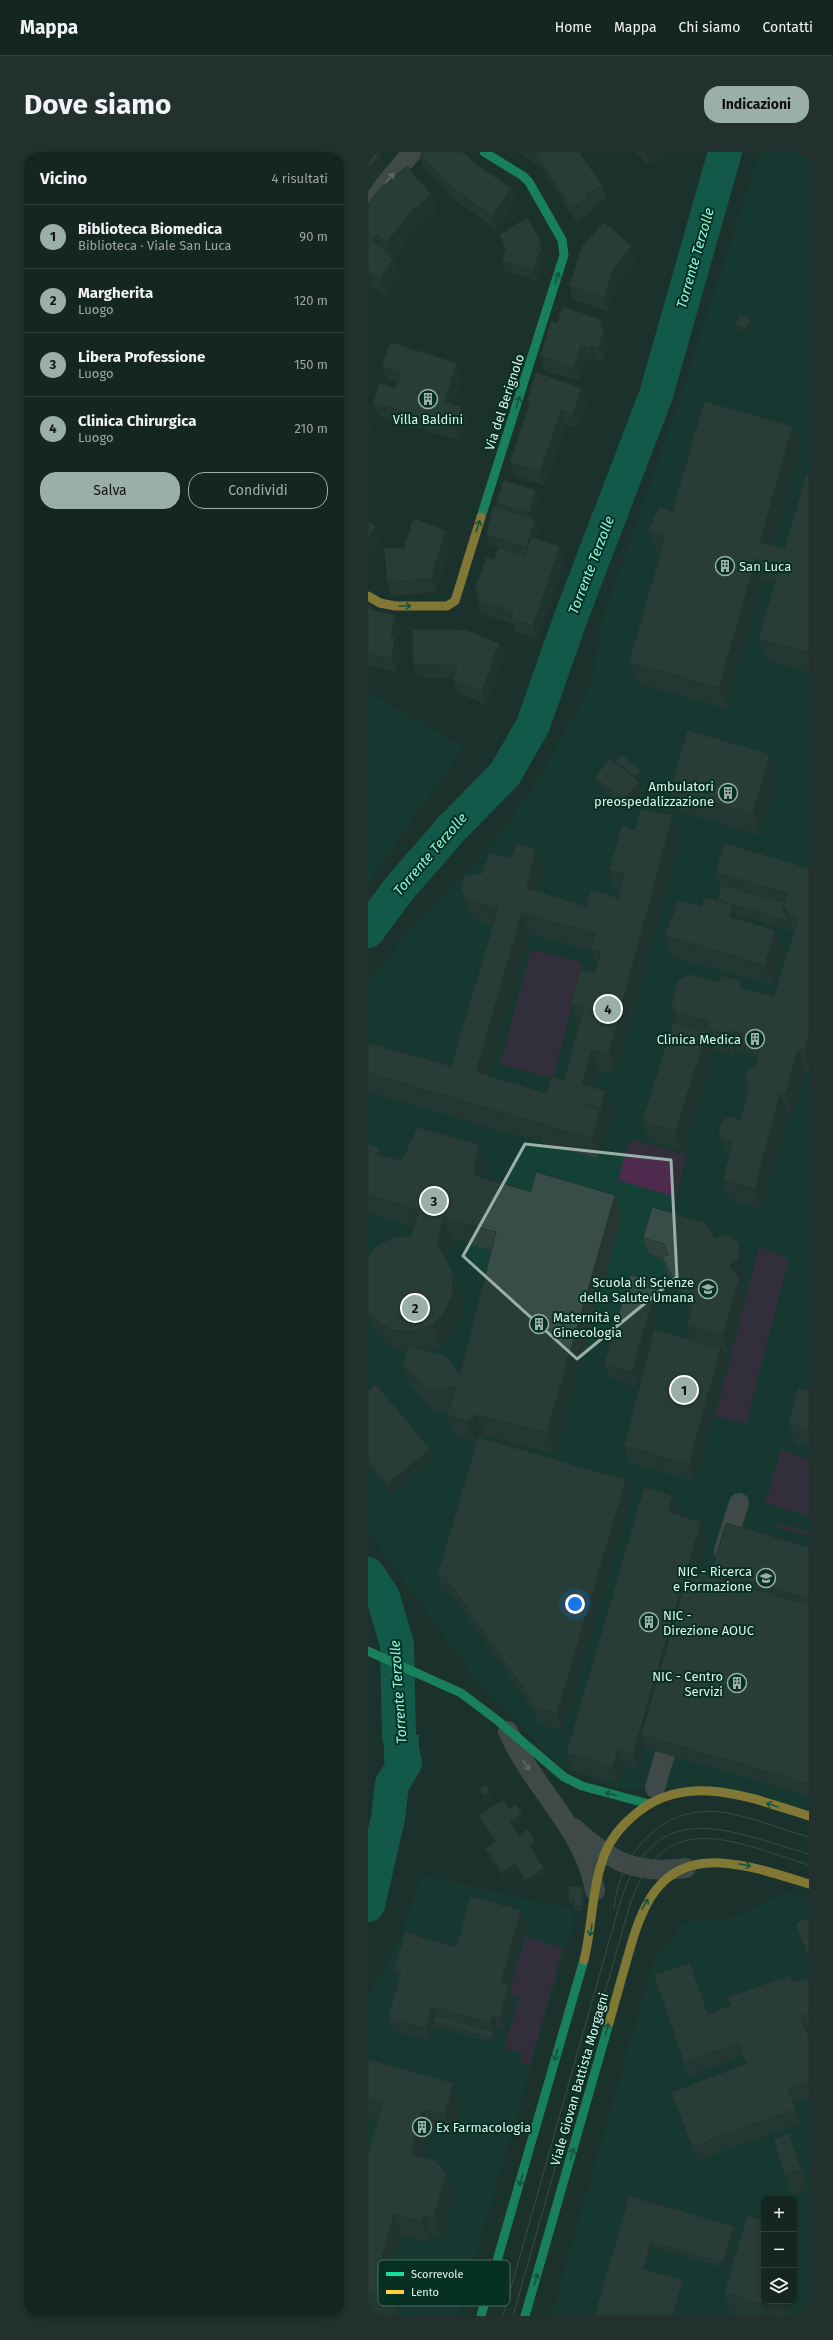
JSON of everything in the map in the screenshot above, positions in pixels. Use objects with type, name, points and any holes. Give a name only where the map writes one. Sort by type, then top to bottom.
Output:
[{"type":"main road","name":"Via del Berignolo","points":[[368,596],[380,603],[395,606],[447,606],[455,600],[564,255],[562,240],[529,182],[523,176],[484,152]]},
{"type":"main road","points":[[368,1651],[428,1677],[460,1693],[490,1714],[508,1731],[564,1777],[576,1783],[652,1796],[715,1789],[809,1816]]},
{"type":"main road","points":[[497,2260],[588,1944],[593,1920],[595,1891],[605,1854],[618,1832],[652,1796]]},
{"type":"main road","name":"Viale Giovan Battista Morgagni","points":[[525,2316],[640,1914],[657,1888],[668,1878],[686,1868],[707,1863],[733,1863],[809,1884]]},
{"type":"main road","points":[[481,2316],[484,2306]]},
{"type":"street","points":[[368,204],[412,152]]},
{"type":"street","points":[[719,1567],[738,1503]]},
{"type":"street","points":[[508,1731],[518,1753],[565,1820],[590,1872],[595,1891]]},
{"type":"street","points":[[652,1796],[665,1754]]},
{"type":"street","points":[[565,1820],[605,1854],[626,1864],[654,1870],[686,1868]]},
{"type":"highlighted area","points":[[525,1144],[671,1160],[677,1277],[577,1359],[463,1256]]},
{"type":"shaded area","points":[[760,152],[809,152],[809,1809],[655,1788],[635,1790],[611,1787],[560,1766],[480,1685],[368,1531],[368,982],[409,932],[495,841],[542,773],[592,684],[601,624],[680,398]]},
{"type":"shaded area","points":[[368,692],[463,747],[368,883]]},
{"type":"shaded area","points":[[531,949],[583,963],[553,1078],[500,1064]]},
{"type":"shaded area","points":[[630,1139],[687,1155],[675,1197],[618,1180]]},
{"type":"shaded area","points":[[759,1247],[789,1259],[746,1424],[715,1416]]},
{"type":"shaded area","points":[[781,1450],[809,1459],[809,1516],[765,1503]]},
{"type":"shaded area","points":[[778,1523],[809,1532],[809,1536],[777,1527]]},
{"type":"shaded area","points":[[419,1735],[418,1762],[384,1762],[384,1736]]},
{"type":"shaded area","points":[[422,1875],[570,1909],[575,1917],[474,2260],[378,2260],[378,2306],[461,2306],[458,2316],[368,2316],[368,1998],[399,1940]]},
{"type":"shaded area","points":[[785,1892],[809,1899],[809,2316],[551,2316],[654,1960],[685,1922],[733,1918]]},
{"type":"shaded area","points":[[525,1937],[563,1948],[530,2065],[520,2062],[523,2053],[504,2048],[519,1998],[508,1995]]},
{"type":"building","points":[[368,152],[380,153],[368,171]]},
{"type":"building","points":[[423,152],[463,152],[473,162],[511,188],[492,216],[451,187],[420,155]]},
{"type":"building","points":[[533,152],[579,152],[602,185],[588,193],[589,197],[571,208],[536,154]]},
{"type":"building","points":[[407,166],[431,194],[409,214],[387,243],[377,235],[373,240],[393,260],[380,279],[368,271],[368,204],[381,188]]},
{"type":"building","points":[[527,217],[539,238],[541,249],[533,271],[502,261],[506,248],[499,235]]},
{"type":"building","points":[[604,222],[632,246],[613,269],[604,298],[569,286],[582,246]]},
{"type":"building","points":[[563,306],[602,320],[599,326],[604,328],[599,348],[591,346],[590,349],[581,346],[574,368],[540,356],[551,321],[557,323]]},
{"type":"building","points":[[740,314],[751,318],[746,329],[735,324]]},
{"type":"building","name":"Villa Baldini","points":[[390,342],[457,363],[445,402],[462,407],[455,428],[373,402],[379,383],[395,388],[401,372],[382,366]]},
{"type":"building","points":[[536,372],[582,388],[573,415],[561,410],[540,472],[510,462],[530,401],[527,400]]},
{"type":"building","name":"San Luca","points":[[704,401],[793,426],[760,542],[784,549],[806,474],[809,475],[809,653],[758,639],[780,565],[756,559],[719,688],[629,662],[665,536],[648,530],[659,506],[672,512]]},
{"type":"building","points":[[503,480],[536,490],[529,513],[496,503]]},
{"type":"building","points":[[493,506],[536,520],[526,548],[486,534]]},
{"type":"building","points":[[413,518],[446,530],[431,579],[387,582],[384,548],[404,548]]},
{"type":"building","points":[[368,521],[376,526],[368,539]]},
{"type":"building","points":[[531,537],[560,546],[533,626],[511,619],[513,612],[477,600],[479,591],[475,590],[486,557],[494,560],[499,547],[525,556]]},
{"type":"building","points":[[368,604],[371,606],[372,610],[395,615],[391,636],[395,636],[391,659],[368,653]]},
{"type":"building","points":[[412,629],[466,630],[499,643],[482,692],[453,680],[457,666],[413,664]]},
{"type":"building","name":"Ambulatori preospedalizzazione","points":[[687,730],[770,754],[753,814],[670,790]]},
{"type":"building","points":[[622,754],[641,771],[635,777],[615,761]]},
{"type":"building","points":[[610,758],[640,783],[622,800],[595,777]]},
{"type":"building","points":[[640,809],[673,815],[609,1054],[592,1050],[582,1084],[606,1091],[601,1109],[585,1105],[600,1110],[592,1139],[368,1073],[368,1043],[451,1066],[498,908],[469,900],[461,890],[464,876],[482,873],[489,853],[511,858],[516,844],[536,848],[527,888],[586,906],[591,889],[618,898],[624,874],[609,870],[622,825],[635,830]],"holes":[[[522,913],[595,934],[590,949],[601,952],[595,973],[581,969],[570,1003],[584,1007],[564,1080],[551,1076],[546,1093],[476,1072]]]},
{"type":"building","name":"Clinica Medica","points":[[724,843],[809,868],[809,1036],[805,1051],[798,1050],[785,1096],[780,1094],[755,1189],[722,1179],[733,1143],[722,1138],[718,1130],[722,1120],[730,1116],[740,1120],[750,1083],[745,1081],[749,1067],[754,1068],[762,1040],[730,1031],[729,1036],[707,1029],[709,1022],[678,1014],[671,1003],[678,980],[691,974],[719,982],[721,975],[742,981],[740,988],[774,996],[798,917],[788,914],[783,906],[787,893],[715,873]]},
{"type":"building","points":[[722,885],[784,902],[783,906],[790,922],[717,900]]},
{"type":"building","points":[[704,897],[733,905],[730,917],[775,930],[765,965],[665,936],[678,900],[701,906]]},
{"type":"building","points":[[673,1022],[707,1033],[675,1132],[642,1121]]},
{"type":"building","points":[[417,1127],[479,1144],[474,1175],[531,1192],[536,1172],[615,1195],[547,1433],[477,1415],[468,1421],[446,1414],[457,1387],[428,1391],[403,1365],[408,1346],[446,1356],[460,1374],[496,1232],[444,1218],[437,1244],[452,1270],[453,1294],[443,1315],[433,1324],[408,1332],[393,1330],[381,1324],[368,1312],[368,1256],[371,1251],[383,1242],[396,1237],[411,1236],[419,1210],[368,1195],[368,1144],[380,1148],[377,1155],[402,1160]]},
{"type":"building","name":"Scuola di Scienze della Salute Umana","points":[[652,1207],[706,1223],[715,1238],[728,1235],[739,1243],[739,1258],[730,1266],[739,1279],[723,1336],[686,1326],[694,1301],[692,1296],[685,1299],[662,1257],[668,1255],[664,1244],[643,1238]]},
{"type":"building","points":[[630,1275],[648,1280],[649,1275],[659,1278],[632,1372],[604,1364]]},
{"type":"building","points":[[654,1329],[721,1348],[689,1465],[624,1446]]},
{"type":"building","points":[[376,1384],[430,1449],[388,1484],[368,1460],[368,1391]]},
{"type":"building","points":[[798,1388],[809,1391],[809,1430],[788,1424]]},
{"type":"building","points":[[478,1437],[626,1480],[557,1714],[533,1707],[533,1702],[446,1578],[437,1576]]},
{"type":"building","name":"NIC - Direzione AOUC","points":[[644,1487],[673,1496],[668,1512],[701,1522],[633,1754],[618,1749],[613,1767],[566,1753]]},
{"type":"building","points":[[726,1523],[809,1547],[809,1599],[712,1570]]},
{"type":"building","name":"NIC - Centro Servizi","points":[[689,1570],[809,1605],[809,1784],[641,1735]]},
{"type":"building","points":[[486,1785],[490,1792],[483,1796],[479,1789]]},
{"type":"building","points":[[503,1800],[509,1809],[516,1804],[522,1814],[510,1822],[519,1835],[527,1829],[535,1841],[529,1845],[544,1868],[526,1880],[515,1864],[502,1872],[485,1848],[496,1841],[479,1815]]},
{"type":"building","points":[[569,1886],[583,1887],[582,1907],[573,1906],[574,1899],[568,1899]]},
{"type":"building","points":[[470,1896],[521,1910],[501,1983],[509,1985],[500,2018],[493,2016],[491,2023],[432,2007],[426,2028],[388,2018],[401,1972],[394,1970],[405,1932],[456,1947]]},
{"type":"building","points":[[809,1918],[809,1961],[795,1923]]},
{"type":"building","points":[[690,1963],[708,2014],[731,2005],[728,1997],[790,1975],[793,1982],[809,1977],[809,2014],[801,2017],[809,2038],[809,2084],[808,2082],[788,2090],[796,2109],[692,2147],[671,2092],[746,2064],[738,2043],[684,2063],[654,1975]]},
{"type":"building","points":[[435,2015],[494,2032],[492,2039],[433,2022]]},
{"type":"building","points":[[368,2059],[454,2083],[445,2115],[423,2110],[411,2154],[434,2160],[446,2173],[434,2218],[424,2216],[422,2222],[394,2214],[382,2258],[390,2260],[378,2260],[378,2295],[368,2292],[368,2151],[382,2103],[368,2099]]},
{"type":"building","points":[[789,2133],[801,2169],[785,2175],[773,2139]]},
{"type":"building","points":[[629,2196],[734,2226],[723,2263],[651,2242],[643,2269],[683,2280],[673,2316],[594,2316]]},
{"type":"building","points":[[747,2215],[761,2219],[761,2304],[724,2293]]},
{"type":"waterway","name":"Torrente Terzolle","points":[[368,931],[398,890],[451,829],[505,774],[533,725],[571,617],[656,395],[725,152]]},
{"type":"waterway","name":"Torrente Terzolle","points":[[368,1574],[383,1597],[397,1644],[399,1736],[405,1763],[392,1784],[388,1818],[368,1905]]},
{"type":"tram line","points":[[614,1909],[624,1870],[634,1852],[647,1837],[662,1825],[680,1816],[699,1812],[721,1812],[754,1820],[809,1837]]},
{"type":"tram line","points":[[510,2291],[619,1906],[633,1870],[651,1847],[672,1834],[695,1829],[721,1830],[749,1836],[809,1854]]},
{"type":"tram line","points":[[513,2316],[629,1908],[643,1875],[660,1854],[680,1842],[702,1838],[727,1841],[753,1847],[809,1865]]},
{"type":"tram line","points":[[503,2316],[506,2306]]},
{"type":"traffic: fast","points":[[481,517],[564,255],[562,240],[529,182],[523,176],[484,152]]},
{"type":"traffic: fast","points":[[368,1651],[461,1693],[497,1720],[564,1777],[582,1786],[649,1804]]},
{"type":"traffic: fast","points":[[497,2260],[584,1960]]},
{"type":"traffic: fast","points":[[525,2316],[609,2023]]},
{"type":"traffic: fast","points":[[481,2316],[484,2306]]},
{"type":"traffic: slow","points":[[368,596],[380,603],[395,606],[447,606],[455,601],[481,517]]},
{"type":"traffic: slow","points":[[584,1960],[589,1936],[595,1889],[606,1851],[622,1827],[632,1817],[652,1802],[673,1794],[696,1791],[718,1792],[764,1802],[809,1816]]},
{"type":"traffic: slow","points":[[609,2023],[632,1940],[639,1922],[655,1891],[667,1878],[681,1869],[699,1864],[721,1863],[754,1868],[809,1884]]},
{"type":"place","name":"Villa Baldini","points":[[428,399]]},
{"type":"place","name":"San Luca","points":[[725,566]]},
{"type":"place","name":"Ambulatori preospedalizzazione","points":[[728,793]]},
{"type":"place","name":"Clinica Chirurgica","points":[[608,1009]]},
{"type":"place","name":"Clinica Medica","points":[[755,1039]]},
{"type":"place","name":"Libera Professione","points":[[434,1201]]},
{"type":"place","name":"Scuola di Scienze della Salute Umana","points":[[708,1289]]},
{"type":"place","name":"Margherita","points":[[415,1308]]},
{"type":"place","name":"Maternità e Ginecologia","points":[[539,1324]]},
{"type":"place","name":"Biblioteca Biomedica","points":[[684,1390]]},
{"type":"place","name":"NIC - Ricerca e Formazione","points":[[766,1578]]},
{"type":"place","name":"NIC - Direzione AOUC","points":[[649,1622]]},
{"type":"place","name":"NIC - Centro Servizi","points":[[737,1683]]},
{"type":"place","name":"Ex Farmacologia","points":[[422,2127]]}]
